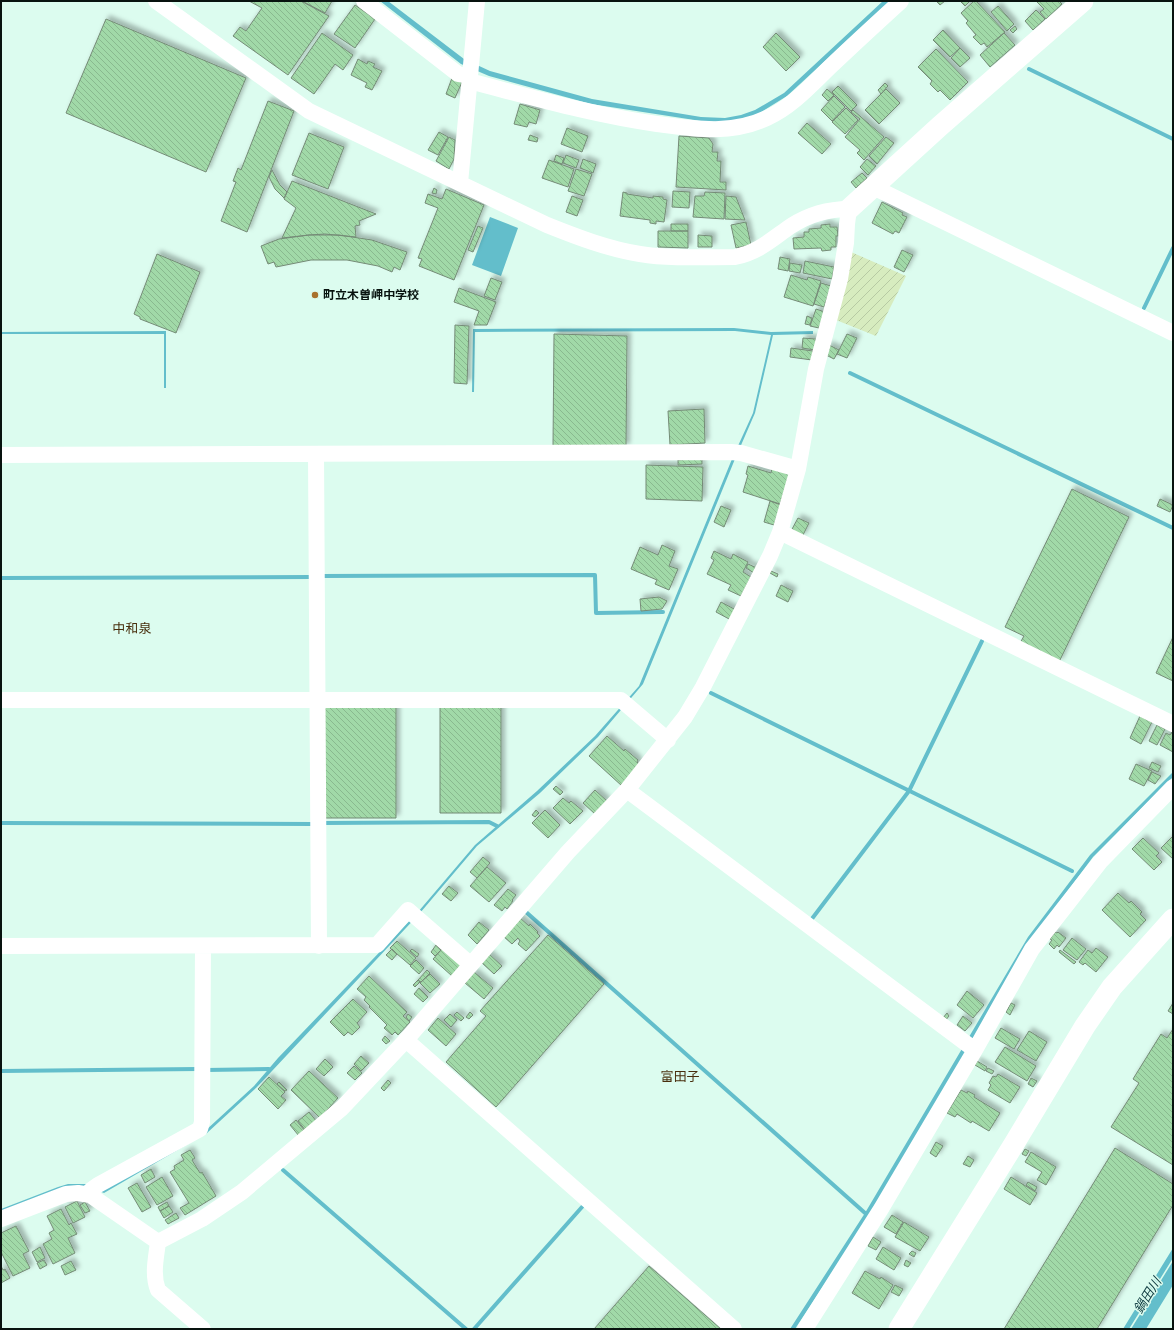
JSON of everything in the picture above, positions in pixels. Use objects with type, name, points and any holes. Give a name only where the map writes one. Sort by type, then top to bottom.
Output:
[{"type":"street","points":[[156,1],[309,111],[547,225],[584,240],[640,254],[663,257],[728,257],[746,255],[760,248],[802,220],[836,209],[849,209]]},
{"type":"street","points":[[364,1],[458,74],[470,73],[582,111],[626,120],[697,130],[722,130],[738,128],[767,118],[793,102],[900,1]]},
{"type":"street","points":[[460,183],[477,1]]},
{"type":"street","points":[[158,1242],[202,1219],[242,1192],[342,1108],[406,1040],[568,852],[627,790],[668,740],[685,717],[703,687],[770,556],[780,532],[798,469],[816,369],[840,279],[846,243],[849,209],[940,126],[1083,1]]},
{"type":"street","points":[[873,187],[1173,333]]},
{"type":"street","points":[[1,455],[736,452],[798,469]]},
{"type":"street","points":[[316,454],[319,946]]},
{"type":"street","points":[[780,532],[1173,724]]},
{"type":"street","points":[[1,700],[317,700],[625,704],[668,740]]},
{"type":"street","points":[[805,1329],[867,1232],[969,1046],[1032,949],[1100,862],[1173,787]]},
{"type":"street","points":[[627,790],[969,1046]]},
{"type":"street","points":[[1,946],[377,945],[408,910],[470,964]]},
{"type":"street","points":[[899,1329],[1018,1138],[1085,1026],[1112,987],[1173,919]]},
{"type":"street","points":[[1,1219],[66,1194],[93,1190],[200,1129],[202,1122],[203,946]]},
{"type":"street","points":[[406,1040],[734,1329]]},
{"type":"street","points":[[93,1190],[158,1242]]},
{"type":"street","points":[[158,1242],[154,1272],[158,1290],[203,1329]]},
{"type":"green space","points":[[851,252],[906,276],[876,336],[836,320]]},
{"type":"water","points":[[380,1],[388,1],[464,59],[490,71],[592,99],[701,117],[725,118],[741,115],[755,110],[784,93],[883,1],[890,1],[787,96],[758,114],[744,119],[724,122],[701,121],[591,104],[489,76],[461,64]]},
{"type":"water","points":[[490,217],[518,228],[501,276],[472,265]]},
{"type":"water","points":[[734,328],[771,332],[813,331],[813,334],[773,335],[755,413],[643,684],[598,737],[540,793],[477,846],[420,913],[257,1087],[207,1133],[104,1193],[89,1187],[1,1212],[1,1209],[58,1187],[68,1184],[89,1184],[205,1131],[254,1086],[278,1058],[418,912],[475,845],[537,791],[595,736],[639,686],[732,459],[753,413],[771,335],[735,331],[475,332],[474,392],[472,392],[473,329]]},
{"type":"water","points":[[166,331],[166,388],[164,388],[164,334],[1,334],[1,332]]},
{"type":"water","points":[[1173,772],[1173,777],[1093,857],[1032,939],[870,1215],[795,1329],[790,1329],[865,1213],[1028,937],[1090,855]]},
{"type":"water","name":"鍋田川","points":[[1173,1248],[1173,1258],[1129,1329],[1123,1329]]},
{"type":"water","points":[[1173,1261],[1173,1285],[1146,1329],[1131,1329]]},
{"type":"building","points":[[249,1],[301,1],[329,16],[288,75],[233,36],[240,27],[246,31],[262,8]]},
{"type":"building","points":[[302,1],[332,1],[325,13]]},
{"type":"building","points":[[936,1],[945,1],[940,5]]},
{"type":"building","points":[[960,1],[970,1],[965,6]]},
{"type":"building","points":[[974,1],[976,1],[1005,32],[987,47],[984,43],[981,45],[973,37],[976,35],[966,23],[968,21],[961,13]]},
{"type":"building","points":[[1036,1],[1059,1],[1062,4],[1046,19],[1040,12],[1044,9]]},
{"type":"building","points":[[355,5],[375,19],[355,48],[334,34]]},
{"type":"building","points":[[998,6],[1014,24],[1007,31],[991,12]]},
{"type":"building","points":[[1036,10],[1045,19],[1033,30],[1025,21]]},
{"type":"building","points":[[106,19],[246,78],[206,172],[66,113]]},
{"type":"building","points":[[1015,26],[1017,29],[1013,33],[1010,30]]},
{"type":"building","points":[[943,30],[960,48],[950,57],[933,40]]},
{"type":"building","points":[[322,33],[353,55],[343,70],[335,64],[314,94],[291,78]]},
{"type":"building","points":[[776,33],[800,57],[786,71],[763,47]]},
{"type":"building","points":[[1004,33],[1015,45],[990,67],[980,55]]},
{"type":"building","points":[[960,48],[970,58],[960,67],[951,58]]},
{"type":"building","points":[[936,49],[968,82],[950,100],[940,90],[938,92],[930,84],[932,81],[918,67]]},
{"type":"building","points":[[358,59],[367,64],[368,61],[375,64],[373,67],[382,71],[372,90],[365,87],[367,83],[351,75]]},
{"type":"building","points":[[452,78],[462,82],[455,98],[446,94]]},
{"type":"building","points":[[885,83],[888,86],[881,94],[878,90]]},
{"type":"building","points":[[838,86],[857,105],[851,111],[832,92]]},
{"type":"building","points":[[827,89],[834,95],[828,101],[822,95]]},
{"type":"building","points":[[886,89],[900,103],[879,124],[865,110]]},
{"type":"building","points":[[834,96],[845,107],[832,121],[821,110]]},
{"type":"building","points":[[268,101],[294,111],[247,232],[221,221],[236,182],[233,181],[238,168],[241,170]]},
{"type":"building","points":[[520,104],[540,110],[536,124],[529,122],[527,127],[514,124]]},
{"type":"building","points":[[846,108],[858,120],[845,134],[832,122]]},
{"type":"building","points":[[853,110],[884,137],[864,160],[857,153],[860,150],[845,137],[860,119],[851,112]]},
{"type":"building","points":[[807,123],[831,144],[822,154],[798,133]]},
{"type":"building","points":[[567,128],[588,136],[582,152],[561,144]]},
{"type":"building","points":[[439,132],[448,137],[438,155],[428,150]]},
{"type":"building","points":[[309,133],[344,147],[328,189],[292,175]]},
{"type":"building","points":[[530,135],[538,138],[537,142],[528,140]]},
{"type":"building","points":[[679,136],[709,138],[713,144],[712,152],[718,152],[717,161],[721,161],[720,182],[726,182],[726,190],[676,187]]},
{"type":"building","points":[[449,137],[455,140],[454,159],[449,169],[436,161]]},
{"type":"building","points":[[886,137],[894,143],[877,164],[869,156]]},
{"type":"building","points":[[556,155],[564,158],[562,164],[554,161]]},
{"type":"building","points":[[566,155],[579,160],[576,168],[563,163]]},
{"type":"building","points":[[583,159],[596,164],[593,173],[580,168]]},
{"type":"building","points":[[867,159],[876,166],[868,175],[860,167]]},
{"type":"building","points":[[549,160],[574,169],[568,187],[542,178]]},
{"type":"building","points":[[576,169],[592,174],[584,196],[568,191]]},
{"type":"building","points":[[272,170],[280,185],[287,192],[284,198],[275,189],[269,177]]},
{"type":"building","points":[[862,173],[867,178],[856,188],[851,182]]},
{"type":"building","points":[[292,181],[376,214],[359,221],[360,225],[355,226],[356,237],[325,234],[282,238],[296,208],[284,199]]},
{"type":"building","points":[[434,188],[437,190],[436,194],[432,193]]},
{"type":"building","points":[[446,189],[484,205],[454,280],[419,266],[422,259],[418,258],[438,208],[425,203],[428,194],[442,199]]},
{"type":"building","points":[[673,191],[690,192],[689,208],[672,207]]},
{"type":"building","points":[[623,192],[653,198],[653,196],[663,197],[663,199],[667,200],[664,222],[656,221],[656,224],[650,223],[650,220],[620,216]]},
{"type":"building","points":[[705,192],[725,193],[724,219],[693,217],[695,196],[704,196]]},
{"type":"building","points":[[572,196],[583,200],[577,216],[566,212]]},
{"type":"building","points":[[726,196],[736,197],[745,220],[725,219]]},
{"type":"building","points":[[882,202],[903,213],[902,215],[907,217],[899,233],[895,231],[893,234],[872,223]]},
{"type":"building","points":[[746,222],[751,245],[736,248],[731,225]]},
{"type":"building","points":[[671,224],[688,224],[688,231],[671,231]]},
{"type":"building","points":[[830,224],[830,227],[837,227],[838,236],[836,236],[836,247],[831,247],[831,250],[822,251],[821,248],[794,249],[793,238],[804,237],[804,232],[809,232],[809,229],[821,228],[821,225]]},
{"type":"building","points":[[478,226],[483,228],[473,252],[468,250]]},
{"type":"building","points":[[658,231],[688,231],[688,248],[658,247]]},
{"type":"building","points":[[309,235],[339,235],[372,240],[407,252],[400,270],[394,267],[392,272],[378,266],[347,260],[311,260],[276,267],[274,262],[268,264],[261,246],[279,239]]},
{"type":"building","points":[[698,235],[712,236],[712,247],[698,247]]},
{"type":"building","points":[[902,250],[913,255],[904,272],[894,267]]},
{"type":"building","points":[[157,254],[200,272],[176,333],[140,319],[140,317],[134,314]]},
{"type":"building","points":[[780,257],[790,259],[788,271],[778,269]]},
{"type":"building","points":[[805,261],[834,267],[832,279],[803,273]]},
{"type":"building","points":[[790,263],[802,265],[800,273],[789,271]]},
{"type":"building","points":[[791,275],[807,280],[808,277],[821,281],[813,306],[784,297]]},
{"type":"building","points":[[491,278],[502,282],[495,300],[484,296]]},
{"type":"building","points":[[821,283],[831,286],[824,307],[814,304]]},
{"type":"building","points":[[459,288],[496,302],[487,325],[474,325],[479,311],[454,302]]},
{"type":"building","points":[[816,309],[825,312],[819,328],[810,326]]},
{"type":"building","points":[[807,316],[812,318],[810,325],[805,324]]},
{"type":"building","points":[[455,325],[469,326],[467,384],[454,383]]},
{"type":"building","points":[[554,334],[627,336],[626,447],[553,446]]},
{"type":"building","points":[[847,334],[857,338],[847,358],[837,354]]},
{"type":"building","points":[[803,338],[816,339],[815,350],[802,348]]},
{"type":"building","points":[[829,345],[839,350],[834,359],[824,354]]},
{"type":"building","points":[[791,348],[813,351],[812,360],[790,357]]},
{"type":"building","points":[[704,409],[705,443],[670,445],[668,411]]},
{"type":"building","points":[[702,458],[702,464],[678,465],[678,460]]},
{"type":"building","points":[[646,465],[703,467],[702,501],[646,499]]},
{"type":"building","points":[[748,466],[771,473],[772,468],[790,474],[780,504],[743,492],[748,475],[746,474]]},
{"type":"building","points":[[1072,489],[1129,517],[1059,662],[1020,643],[1024,636],[1005,627]]},
{"type":"building","points":[[1160,499],[1173,505],[1170,512],[1157,506]]},
{"type":"building","points":[[770,501],[781,505],[774,525],[764,522]]},
{"type":"building","points":[[721,506],[731,510],[724,527],[714,522]]},
{"type":"building","points":[[798,518],[809,523],[802,537],[791,531]]},
{"type":"building","points":[[662,545],[675,551],[669,566],[678,569],[669,590],[655,584],[657,580],[631,569],[640,547],[658,555]]},
{"type":"building","points":[[714,551],[731,559],[733,554],[748,562],[743,572],[751,577],[741,596],[728,590],[731,585],[707,574],[714,560],[711,558]]},
{"type":"building","points":[[748,564],[757,568],[754,573],[746,568]]},
{"type":"building","points":[[771,571],[778,574],[777,577],[770,573]]},
{"type":"building","points":[[781,585],[793,591],[788,602],[776,596]]},
{"type":"building","points":[[659,597],[667,601],[662,609],[641,611],[640,599]]},
{"type":"building","points":[[721,602],[736,610],[731,620],[716,612]]},
{"type":"building","points":[[1173,637],[1173,681],[1156,673]]},
{"type":"building","points":[[321,705],[396,705],[396,818],[321,818]]},
{"type":"building","points":[[440,705],[501,705],[501,813],[440,813]]},
{"type":"building","points":[[1140,716],[1152,722],[1141,744],[1130,738]]},
{"type":"building","points":[[1157,725],[1165,729],[1157,745],[1149,741]]},
{"type":"building","points":[[1172,732],[1173,752],[1160,745],[1166,733],[1170,735]]},
{"type":"building","points":[[607,736],[624,751],[625,749],[638,760],[637,762],[640,765],[622,786],[589,756]]},
{"type":"building","points":[[1152,762],[1161,766],[1158,772],[1149,768]]},
{"type":"building","points":[[1136,764],[1152,771],[1144,786],[1129,779]]},
{"type":"building","points":[[1152,772],[1161,776],[1155,784],[1148,780]]},
{"type":"building","points":[[556,786],[563,792],[560,795],[553,789]]},
{"type":"building","points":[[595,790],[607,801],[595,814],[583,803]]},
{"type":"building","points":[[563,798],[569,803],[571,801],[583,811],[570,824],[553,808]]},
{"type":"building","points":[[536,810],[539,813],[535,817],[532,815]]},
{"type":"building","points":[[545,810],[560,825],[548,838],[532,823]]},
{"type":"building","points":[[1172,837],[1173,838],[1173,859],[1161,848]]},
{"type":"building","points":[[1143,838],[1159,853],[1156,856],[1162,862],[1154,870],[1132,849]]},
{"type":"building","points":[[483,857],[490,863],[477,878],[470,872]]},
{"type":"building","points":[[487,867],[506,883],[489,902],[470,886]]},
{"type":"building","points":[[449,886],[458,893],[451,901],[442,894]]},
{"type":"building","points":[[508,889],[516,895],[507,909],[505,907],[502,911],[494,905]]},
{"type":"building","points":[[1118,893],[1129,903],[1131,901],[1142,912],[1140,914],[1146,920],[1130,937],[1102,910]]},
{"type":"building","points":[[519,917],[529,926],[530,924],[540,936],[526,951],[518,944],[520,941],[518,938],[512,944],[503,936]]},
{"type":"building","points":[[479,922],[489,930],[477,944],[468,935]]},
{"type":"building","points":[[1055,932],[1058,932],[1066,938],[1059,947],[1057,945],[1054,949],[1049,944],[1052,940],[1050,939]]},
{"type":"building","points":[[548,935],[604,984],[496,1107],[446,1062],[486,1016],[480,1011]]},
{"type":"building","points":[[1072,938],[1086,949],[1077,960],[1063,950]]},
{"type":"building","points":[[397,941],[416,958],[410,965],[390,948]]},
{"type":"building","points":[[436,945],[441,950],[435,956],[431,952]]},
{"type":"building","points":[[1096,948],[1108,957],[1096,972],[1085,963],[1083,965],[1079,962],[1088,950],[1092,953]]},
{"type":"building","points":[[392,949],[397,954],[392,960],[386,955]]},
{"type":"building","points":[[412,949],[419,954],[417,957],[410,951]]},
{"type":"building","points":[[442,949],[461,965],[452,976],[433,959]]},
{"type":"building","points":[[1060,950],[1076,962],[1074,964],[1059,952]]},
{"type":"building","points":[[488,953],[502,966],[494,974],[481,962]]},
{"type":"building","points":[[416,960],[424,968],[419,974],[410,966]]},
{"type":"building","points":[[427,970],[430,973],[421,982],[418,980]]},
{"type":"building","points":[[474,972],[493,988],[484,999],[465,983]]},
{"type":"building","points":[[430,974],[440,984],[430,993],[420,983]]},
{"type":"building","points":[[369,976],[407,1012],[403,1016],[410,1022],[398,1035],[395,1032],[392,1035],[384,1028],[387,1025],[369,1007],[370,1006],[364,1000],[366,997],[357,989]]},
{"type":"building","points":[[418,980],[420,982],[415,987],[413,985]]},
{"type":"building","points":[[419,988],[428,997],[423,1002],[414,994]]},
{"type":"building","points":[[967,991],[984,1005],[973,1018],[957,1005]]},
{"type":"building","points":[[353,999],[367,1012],[357,1023],[360,1027],[352,1035],[348,1032],[344,1036],[330,1022]]},
{"type":"building","points":[[1011,1003],[1015,1005],[1010,1015],[1006,1012]]},
{"type":"building","points":[[1173,1003],[1173,1014],[1168,1011]]},
{"type":"building","points":[[457,1012],[464,1018],[461,1021],[454,1015]]},
{"type":"building","points":[[470,1012],[473,1015],[469,1019],[466,1017]]},
{"type":"building","points":[[947,1013],[949,1016],[945,1021],[942,1019]]},
{"type":"building","points":[[408,1014],[412,1017],[409,1021],[406,1017]]},
{"type":"building","points":[[450,1014],[457,1020],[451,1027],[444,1020]]},
{"type":"building","points":[[963,1016],[972,1023],[965,1031],[957,1025]]},
{"type":"building","points":[[438,1018],[456,1034],[446,1046],[428,1030]]},
{"type":"building","points":[[1001,1028],[1020,1039],[1014,1049],[995,1038]]},
{"type":"building","points":[[1173,1029],[1173,1165],[1111,1127],[1139,1083],[1133,1079],[1161,1034],[1167,1038]]},
{"type":"building","points":[[1029,1031],[1047,1042],[1036,1061],[1017,1050]]},
{"type":"building","points":[[385,1036],[390,1041],[386,1044],[382,1040]]},
{"type":"building","points":[[1005,1047],[1036,1066],[1027,1081],[995,1062]]},
{"type":"building","points":[[361,1056],[369,1063],[361,1071],[354,1064]]},
{"type":"building","points":[[325,1059],[333,1067],[324,1076],[316,1069]]},
{"type":"building","points":[[977,1061],[987,1067],[985,1071],[975,1065]]},
{"type":"building","points":[[354,1066],[362,1073],[355,1080],[347,1073]]},
{"type":"building","points":[[988,1068],[994,1071],[992,1074],[986,1071]]},
{"type":"building","points":[[309,1071],[338,1098],[320,1118],[291,1090]]},
{"type":"building","points":[[998,1074],[1020,1087],[1010,1103],[988,1090],[991,1085],[989,1083],[993,1076],[996,1077]]},
{"type":"building","points":[[269,1077],[285,1092],[281,1096],[286,1100],[278,1109],[258,1089]]},
{"type":"building","points":[[1031,1078],[1037,1081],[1033,1087],[1028,1084]]},
{"type":"building","points":[[388,1080],[391,1083],[384,1091],[381,1088]]},
{"type":"building","points":[[279,1082],[287,1090],[285,1091],[277,1084]]},
{"type":"building","points":[[961,1090],[967,1093],[968,1091],[975,1095],[974,1097],[1000,1113],[989,1131],[972,1121],[971,1123],[957,1114],[955,1117],[947,1113]]},
{"type":"building","points":[[309,1112],[317,1122],[306,1131],[298,1121]]},
{"type":"building","points":[[296,1120],[305,1131],[299,1136],[290,1125]]},
{"type":"building","points":[[936,1142],[943,1146],[936,1157],[930,1153]]},
{"type":"building","points":[[1115,1148],[1173,1184],[1173,1205],[1097,1329],[1004,1329]]},
{"type":"building","points":[[1025,1149],[1029,1151],[1026,1156],[1022,1154]]},
{"type":"building","points":[[190,1150],[195,1158],[192,1160],[200,1173],[202,1172],[216,1196],[185,1215],[180,1208],[189,1203],[170,1172],[175,1169],[174,1166],[184,1160],[181,1155]]},
{"type":"building","points":[[1031,1152],[1056,1167],[1046,1185],[1037,1180],[1042,1172],[1025,1162]]},
{"type":"building","points":[[968,1156],[974,1160],[970,1167],[963,1164]]},
{"type":"building","points":[[151,1169],[155,1177],[145,1183],[141,1175]]},
{"type":"building","points":[[162,1177],[173,1196],[157,1205],[146,1187]]},
{"type":"building","points":[[1011,1177],[1037,1193],[1030,1205],[1004,1189]]},
{"type":"building","points":[[1028,1182],[1037,1187],[1035,1191],[1026,1185]]},
{"type":"building","points":[[137,1183],[151,1207],[142,1212],[128,1188]]},
{"type":"building","points":[[77,1201],[85,1217],[73,1223],[65,1207]]},
{"type":"building","points":[[85,1202],[90,1211],[85,1213],[80,1205]]},
{"type":"building","points":[[167,1202],[169,1206],[160,1211],[158,1207]]},
{"type":"building","points":[[169,1206],[173,1212],[164,1218],[160,1211]]},
{"type":"building","points":[[61,1209],[69,1225],[71,1223],[77,1234],[68,1238],[75,1253],[53,1264],[43,1244],[52,1239],[49,1233],[54,1230],[47,1216]]},
{"type":"building","points":[[176,1213],[179,1218],[168,1224],[165,1220]]},
{"type":"building","points":[[892,1215],[903,1222],[896,1234],[884,1227]]},
{"type":"building","points":[[904,1222],[929,1237],[920,1251],[895,1237]]},
{"type":"building","points":[[16,1226],[29,1251],[23,1254],[30,1268],[13,1276],[1,1252],[1,1233]]},
{"type":"building","points":[[873,1237],[881,1242],[876,1250],[868,1246]]},
{"type":"building","points":[[40,1247],[45,1258],[37,1262],[32,1252]]},
{"type":"building","points":[[883,1247],[901,1258],[894,1270],[876,1259]]},
{"type":"building","points":[[912,1251],[916,1253],[914,1257],[909,1254]]},
{"type":"building","points":[[44,1260],[47,1265],[40,1269],[37,1263]]},
{"type":"building","points":[[906,1260],[911,1263],[908,1267],[904,1265]]},
{"type":"building","points":[[71,1261],[76,1270],[65,1275],[61,1266]]},
{"type":"building","points":[[1,1266],[3,1270],[5,1269],[10,1278],[1,1283]]},
{"type":"building","points":[[649,1266],[721,1329],[594,1329]]},
{"type":"building","points":[[865,1271],[880,1279],[881,1277],[893,1285],[879,1309],[852,1293]]},
{"type":"building","points":[[895,1285],[903,1289],[899,1296],[891,1292]]},
{"type":"waterway","points":[[1029,69],[1173,139]]},
{"type":"waterway","points":[[1144,308],[1173,248]]},
{"type":"waterway","points":[[850,373],[1173,528]]},
{"type":"waterway","points":[[321,576],[595,575],[596,613],[663,612]]},
{"type":"waterway","points":[[1,578],[312,577]]},
{"type":"waterway","points":[[811,920],[909,791],[982,641]]},
{"type":"waterway","points":[[711,693],[1072,871]]},
{"type":"waterway","points":[[322,823],[489,822],[497,826]]},
{"type":"waterway","points":[[1,823],[313,824]]},
{"type":"waterway","points":[[526,912],[865,1213]]},
{"type":"waterway","points":[[1,1071],[198,1069]]},
{"type":"waterway","points":[[206,1070],[269,1069]]},
{"type":"waterway","points":[[283,1170],[466,1329]]},
{"type":"waterway","points":[[474,1329],[582,1207]]},
{"type":"place","name":"町立木曽岬中学校","points":[[315,295]]},
{"type":"district","name":"中和泉","points":[[132,628]]},
{"type":"district","name":"富田子","points":[[680,1076]]}]
